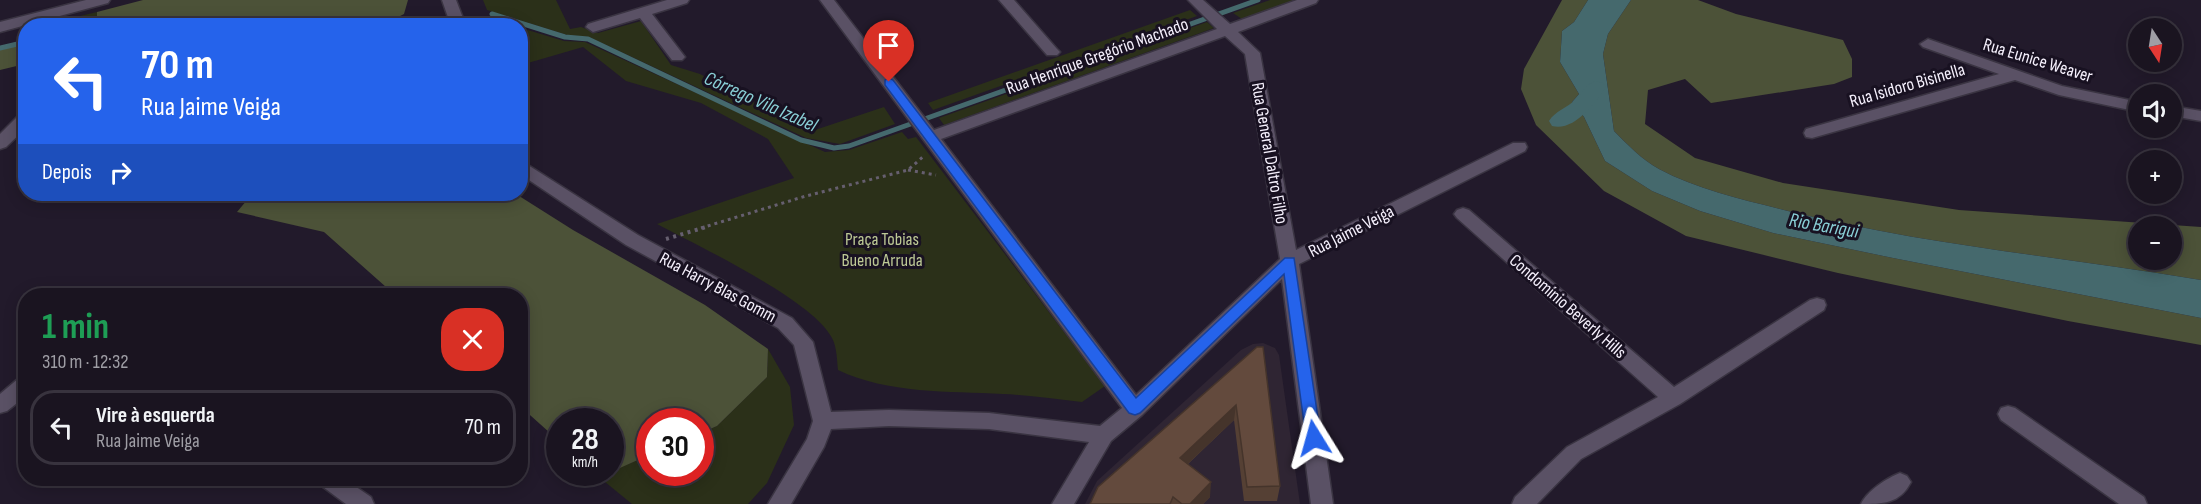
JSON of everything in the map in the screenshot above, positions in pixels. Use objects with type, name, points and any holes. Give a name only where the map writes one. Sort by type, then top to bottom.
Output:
[{"type":"street","points":[[27,18],[69,4],[103,0]]},
{"type":"street","points":[[449,0],[456,18]]},
{"type":"street","points":[[593,27],[682,0]]},
{"type":"street","points":[[827,0],[1135,409]]},
{"type":"street","points":[[1006,0],[1052,52]]},
{"type":"street","name":"Rua Henrique Gregório Machado","points":[[928,134],[1224,27],[1311,0]]},
{"type":"street","name":"Rua General Daltro Filho","points":[[1202,4],[1252,53],[1290,261],[1322,504]]},
{"type":"street","points":[[643,12],[677,57]]},
{"type":"street","points":[[0,27],[18,21]]},
{"type":"street","name":"Rua Eunice Weaver","points":[[1928,44],[2013,75],[2084,96],[2128,105]]},
{"type":"street","name":"Rua Isidoro Bisinella","points":[[1812,133],[2013,75]]},
{"type":"street","points":[[2182,113],[2201,116]]},
{"type":"street","points":[[0,143],[18,126]]},
{"type":"street","name":"Rua Jaime Veiga","points":[[1063,504],[1104,435],[1135,409],[1290,261],[1519,147]]},
{"type":"street","name":"Rua Harry Blas Gomm","points":[[528,171],[637,243],[785,323],[803,342],[823,422]]},
{"type":"street","name":"Condomínio Beverly Hills","points":[[1463,214],[1672,398]]},
{"type":"street","points":[[1523,504],[1574,453],[1672,398],[1817,305]]},
{"type":"street","points":[[0,405],[18,390]]},
{"type":"street","points":[[2008,414],[2136,504]]},
{"type":"street","points":[[780,504],[817,441],[823,422],[889,418],[989,421],[1104,435]]},
{"type":"street","points":[[1872,504],[1900,482]]},
{"type":"street","points":[[337,486],[363,504]]},
{"type":"path","points":[[637,243],[908,170],[919,162],[928,150],[928,134]]},
{"type":"shaded area","points":[[143,0],[408,0],[404,14],[396,18],[97,18],[97,12]]},
{"type":"shaded area","points":[[1562,0],[1588,0],[1574,22],[1562,31],[1560,62],[1579,94],[1572,102],[1584,117],[1605,161],[1652,191],[1700,211],[1773,233],[2201,318],[2201,345],[2068,321],[1838,273],[1686,236],[1604,191],[1536,125],[1521,89],[1524,69]]},
{"type":"shaded area","points":[[1631,0],[1698,0],[1736,14],[1843,40],[1852,59],[1852,77],[1834,84],[1711,103],[1685,79],[1648,90],[1645,124],[1695,158],[1783,183],[1959,210],[2128,222],[2128,269],[1942,242],[1839,223],[1722,194],[1690,183],[1653,165],[1635,152],[1614,131],[1603,54],[1608,34]]},
{"type":"shaded area","points":[[18,44],[18,66],[0,70],[0,48]]},
{"type":"shaded area","points":[[246,201],[527,201],[573,230],[705,305],[768,349],[767,377],[714,427],[714,408],[636,408],[636,461],[624,466],[624,408],[546,408],[546,429],[528,413],[528,288],[387,288],[324,232],[237,212]]},
{"type":"shaded area","points":[[2182,226],[2201,227],[2201,280],[2135,270],[2182,270]]},
{"type":"shaded area","points":[[1263,343],[1275,348],[1279,355],[1300,504],[1085,504],[1097,481],[1241,350],[1253,344]]},
{"type":"green space","points":[[483,0],[556,0],[570,29],[581,27],[598,33],[641,21],[671,65],[700,74],[782,116],[797,113],[812,131],[884,107],[895,124],[840,144],[806,138],[589,37],[567,35],[528,23],[528,18],[513,18],[487,10]]},
{"type":"green space","points":[[1270,0],[1298,0],[1242,19],[1233,13]]},
{"type":"green space","points":[[1190,10],[1197,16],[933,110],[928,103]]},
{"type":"green space","points":[[97,12],[97,18],[72,18]]},
{"type":"green space","points":[[1207,22],[1214,28],[944,125],[939,118]]},
{"type":"green space","name":"Praça Tobias Bueno Arruda","points":[[528,30],[564,41],[585,42],[825,152],[849,150],[902,132],[908,139],[916,137],[1105,386],[1082,402],[1023,395],[919,390],[877,383],[838,370],[832,338],[821,323],[802,307],[753,275],[657,224],[794,178],[768,139],[701,103],[626,81],[583,47],[528,63]]},
{"type":"green space","points":[[768,349],[790,387],[794,425],[767,483],[748,504],[632,504],[610,486],[624,486],[624,466],[636,461],[636,486],[714,486],[714,427],[767,377]]},
{"type":"water","name":"Rio Barigui","points":[[1588,0],[1631,0],[1608,34],[1603,54],[1614,131],[1659,169],[1722,194],[1839,223],[1942,242],[2201,280],[2201,318],[1773,233],[1700,211],[1652,191],[1605,161],[1584,117],[1572,102],[1579,94],[1560,62],[1562,31],[1574,22]]},
{"type":"building","points":[[1257,347],[1263,347],[1280,486],[1247,487],[1236,405],[1180,458],[1211,482],[1190,504],[1182,504],[1173,497],[1170,504],[1090,504],[1098,487]]},
{"type":"waterway","name":"Córrego Vila Izabel","points":[[528,25],[565,37],[588,39],[801,140],[834,148],[849,146],[1258,0]]},
{"type":"waterway","name":"Córrego Vila Izabel","points":[[492,14],[505,18]]},
{"type":"waterway","name":"Córrego Vila Izabel","points":[[0,48],[18,44]]},
{"type":"waterway","points":[[1559,121],[1582,105],[1596,87]]},
{"type":"route","points":[[889,82],[1135,409],[1290,261],[1314,438]]}]
